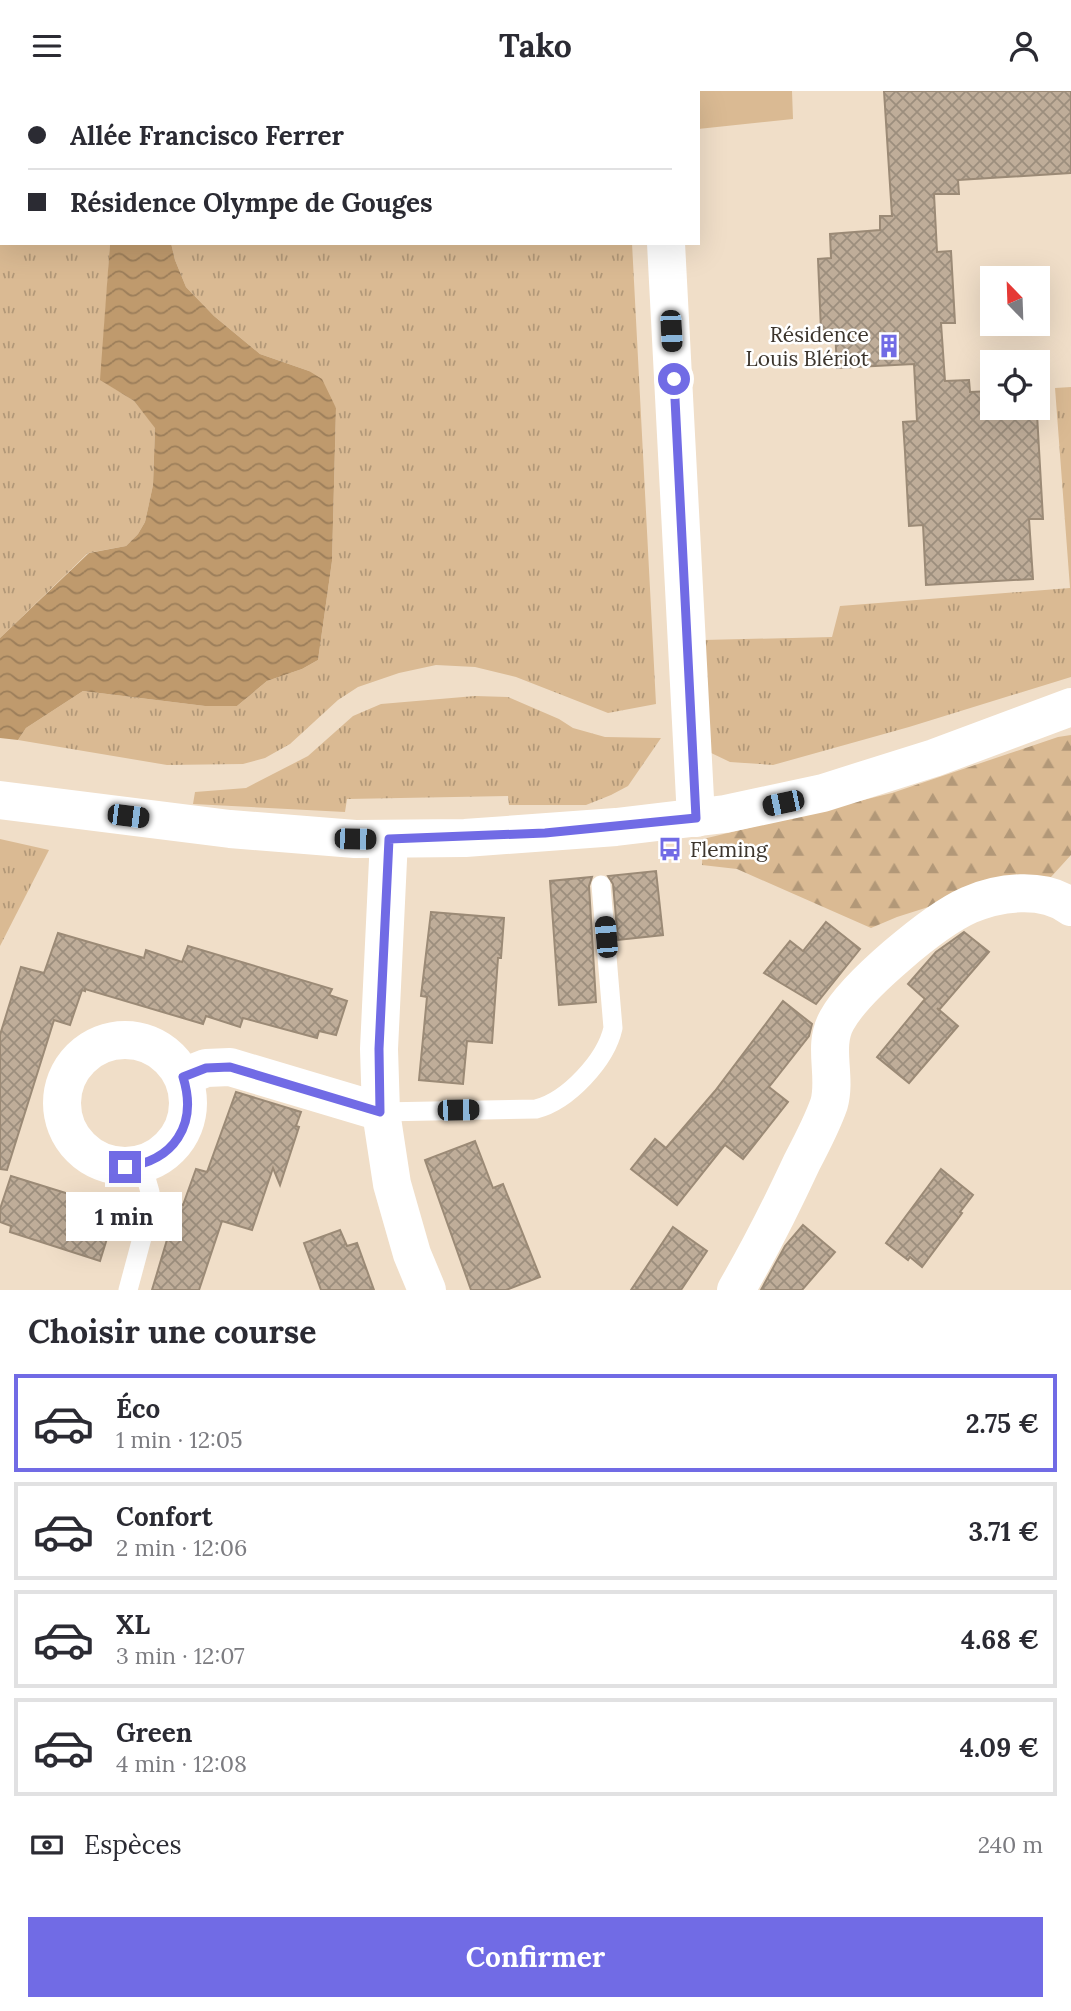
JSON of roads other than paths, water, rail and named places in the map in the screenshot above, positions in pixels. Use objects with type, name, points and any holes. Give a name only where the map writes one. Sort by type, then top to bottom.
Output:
[{"type":"street","points":[[666,245],[696,818]]},
{"type":"street","points":[[0,800],[295,836],[389,839],[545,833],[696,818],[754,809],[823,793],[934,758],[1071,707]]},
{"type":"street","points":[[389,839],[379,1049],[380,1112],[392,1184],[412,1254],[427,1290]]},
{"type":"street","points":[[736,1290],[787,1195],[823,1118],[831,1090],[830,1039],[842,1011],[883,967],[940,922],[969,905],[990,898],[1032,894],[1051,896],[1071,907]]},
{"type":"street","points":[[127,1039],[144,1042],[160,1050],[173,1062],[183,1077],[188,1101],[184,1126],[171,1147],[142,1164],[125,1167],[107,1164],[92,1157],[78,1146],[62,1115],[66,1080],[74,1065],[94,1048],[110,1041],[127,1039]]},
{"type":"street","points":[[183,1077],[206,1068],[230,1067],[380,1112]]},
{"type":"lane","points":[[380,1112],[536,1108],[549,1106],[570,1092],[605,1048],[613,1028],[601,885]]},
{"type":"lane","points":[[128,1290],[150,1207],[150,1192],[142,1164]]},
{"type":"water","points":[[110,245],[171,245],[186,287],[214,316],[260,354],[309,371],[322,379],[336,408],[332,561],[318,660],[302,669],[267,681],[237,706],[205,706],[83,691],[26,728],[18,740],[0,738],[0,638],[89,553],[126,546],[145,522],[153,485],[155,428],[134,401],[100,380]]},
{"type":"place","name":"Résidence Louis Blériot","points":[[889,346]]},
{"type":"place","name":"Fleming","points":[[670,849]]}]
